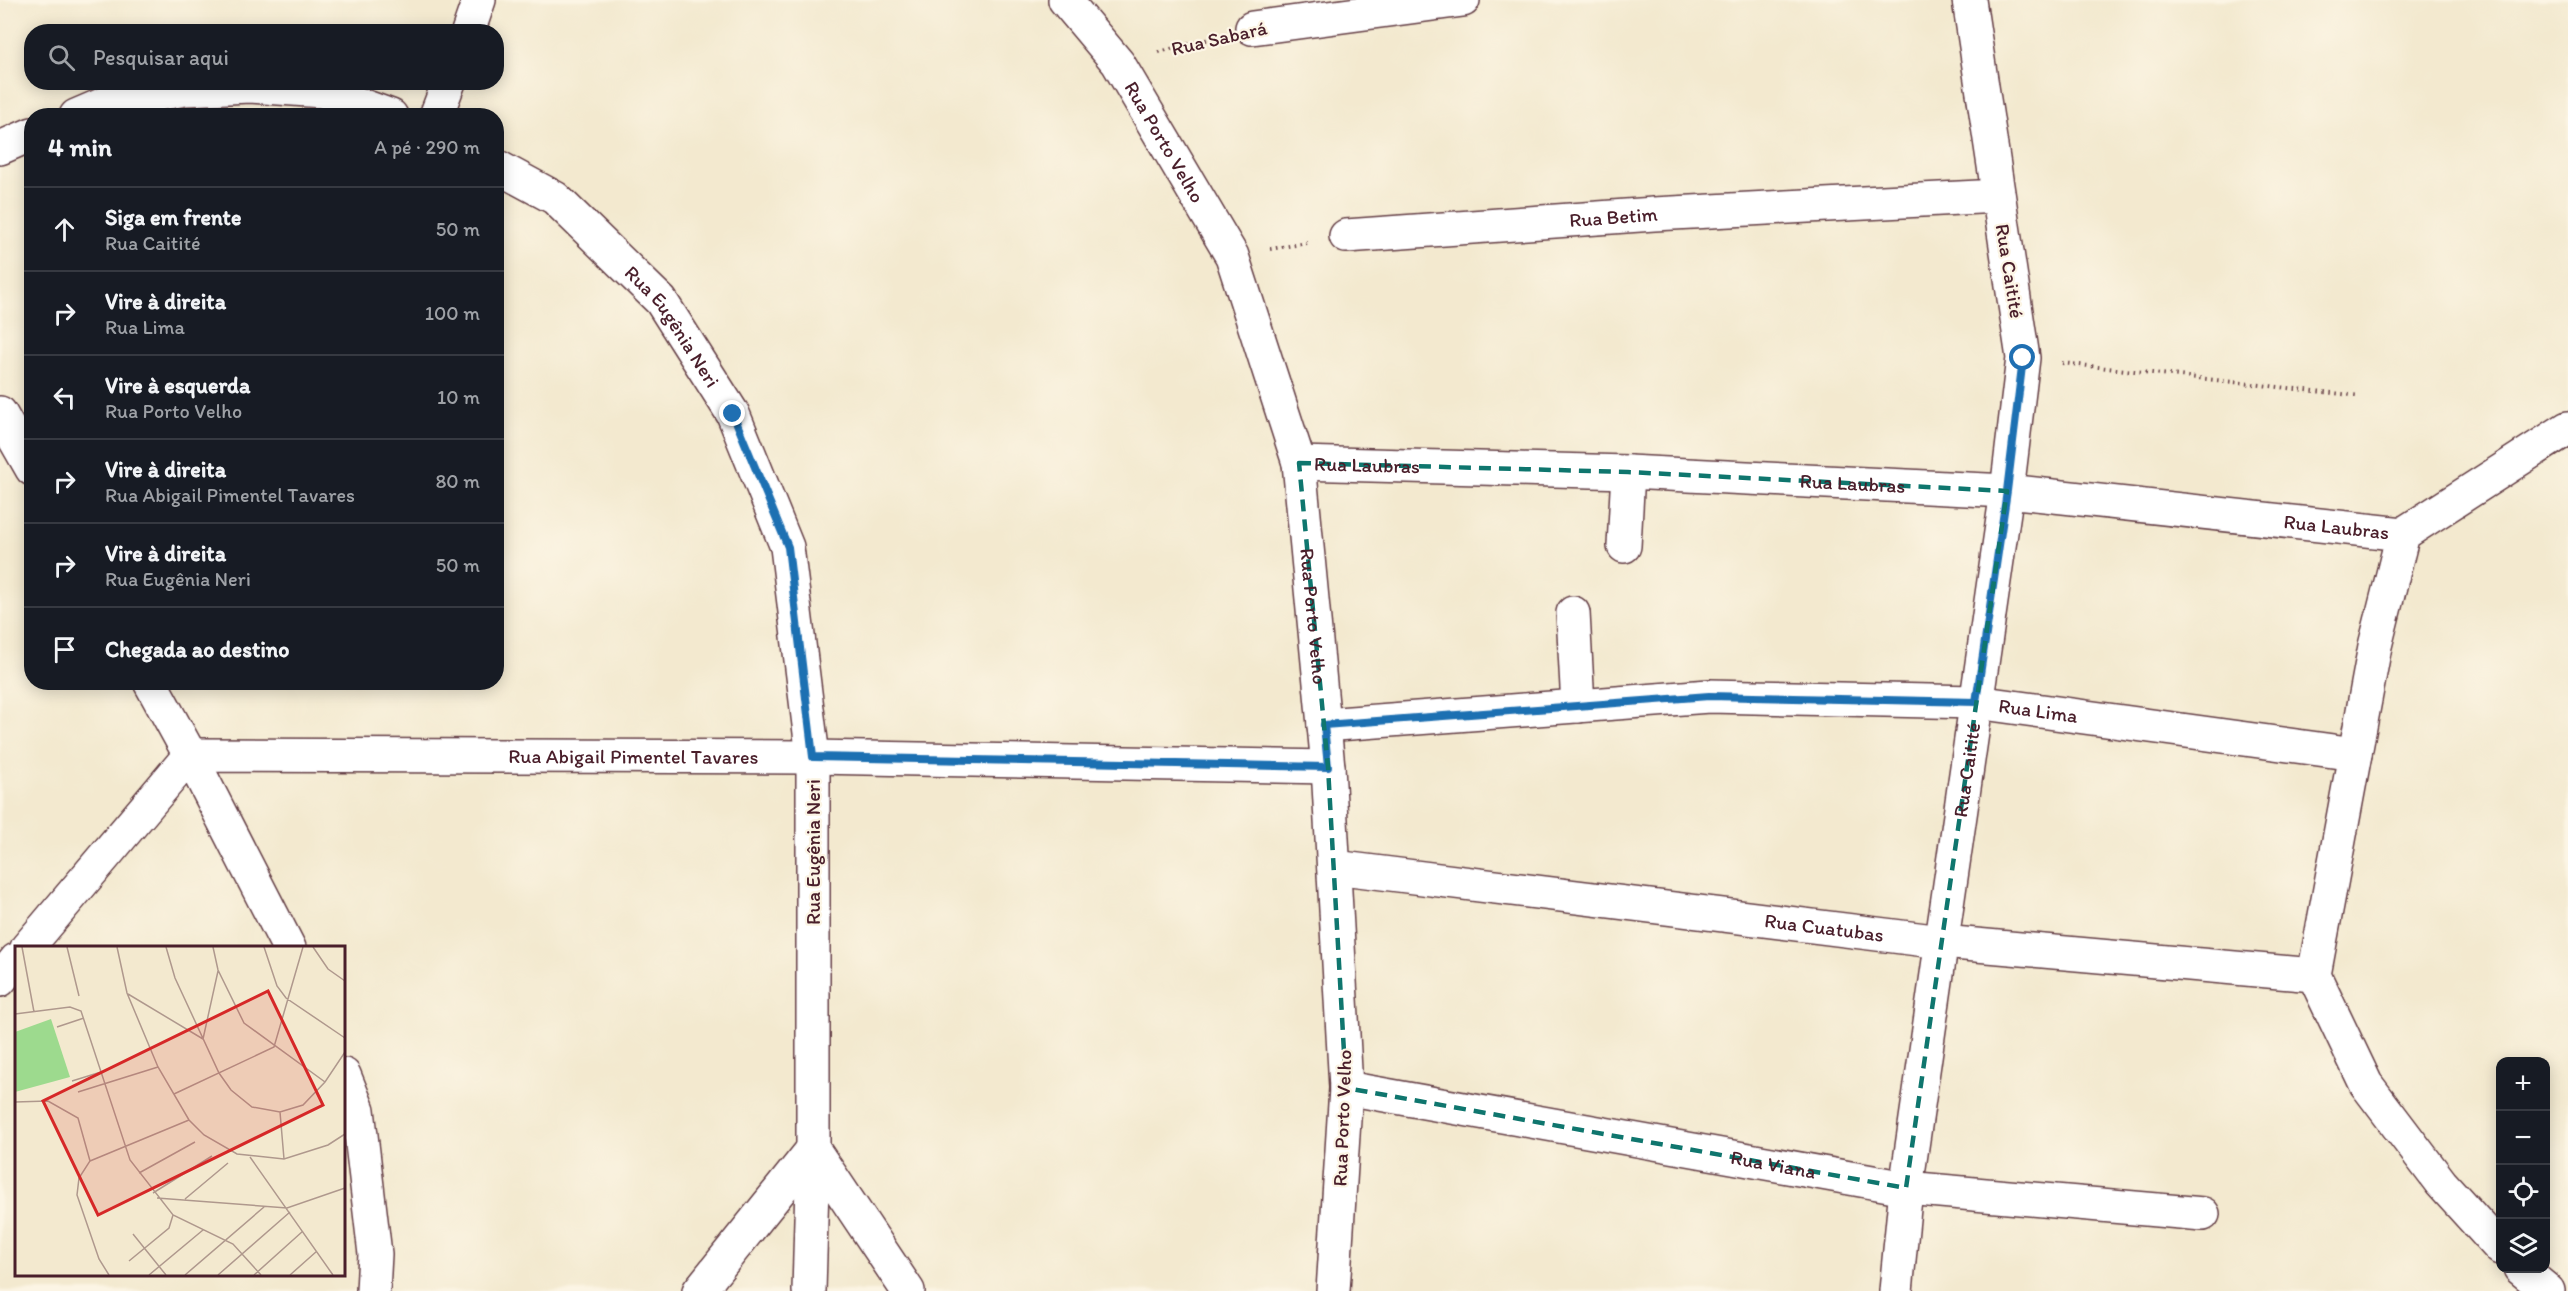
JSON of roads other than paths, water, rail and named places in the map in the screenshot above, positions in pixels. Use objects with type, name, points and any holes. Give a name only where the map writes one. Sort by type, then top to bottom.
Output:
[{"type":"street","points":[[471,24],[479,0]]},
{"type":"street","name":"Rua Porto Velho","points":[[1065,0],[1118,63],[1232,256],[1299,463],[1328,767],[1346,1088],[1334,1291]]},
{"type":"street","name":"Rua Sabará","points":[[1252,28],[1463,0]]},
{"type":"street","name":"Rua Caitité","points":[[1896,1291],[1906,1188],[2007,491],[2023,358],[1969,0]]},
{"type":"street","points":[[95,108],[104,104],[180,90]]},
{"type":"street","points":[[308,90],[322,91],[369,108]]},
{"type":"street","points":[[439,108],[445,90]]},
{"type":"street","points":[[0,148],[24,138]]},
{"type":"street","name":"Rua Eugênia Neri","points":[[504,170],[555,198],[661,301],[733,414],[788,547],[813,757],[813,1149],[809,1291]]},
{"type":"street","name":"Rua Betim","points":[[1346,236],[1654,214],[1998,196]]},
{"type":"street","points":[[0,412],[24,455]]},
{"type":"street","points":[[2496,1244],[2441,1184],[2366,1084],[2314,975],[2375,646],[2403,534],[2568,428]]},
{"type":"street","name":"Rua Laubras","points":[[1299,463],[1628,471],[2007,491],[2403,534]]},
{"type":"street","points":[[1624,546],[1628,471]]},
{"type":"street","points":[[1573,613],[1578,706]]},
{"type":"street","points":[[154,690],[288,946]]},
{"type":"street","name":"Rua Lima","points":[[1324,725],[1709,696],[1976,702],[2355,754]]},
{"type":"street","points":[[29,946],[190,755]]},
{"type":"street","name":"Rua Abigail Pimentel Tavares","points":[[190,755],[813,757],[1328,767]]},
{"type":"street","name":"Rua Cuatubas","points":[[1334,867],[1942,942],[2314,975]]},
{"type":"street","points":[[0,980],[15,961]]},
{"type":"street","points":[[345,1078],[358,1110],[375,1254],[373,1291]]},
{"type":"street","name":"Rua Viana","points":[[1346,1088],[1906,1188],[2203,1214]]},
{"type":"street","points":[[699,1291],[813,1149],[908,1291]]},
{"type":"street","points":[[2525,1273],[2548,1291]]}]
